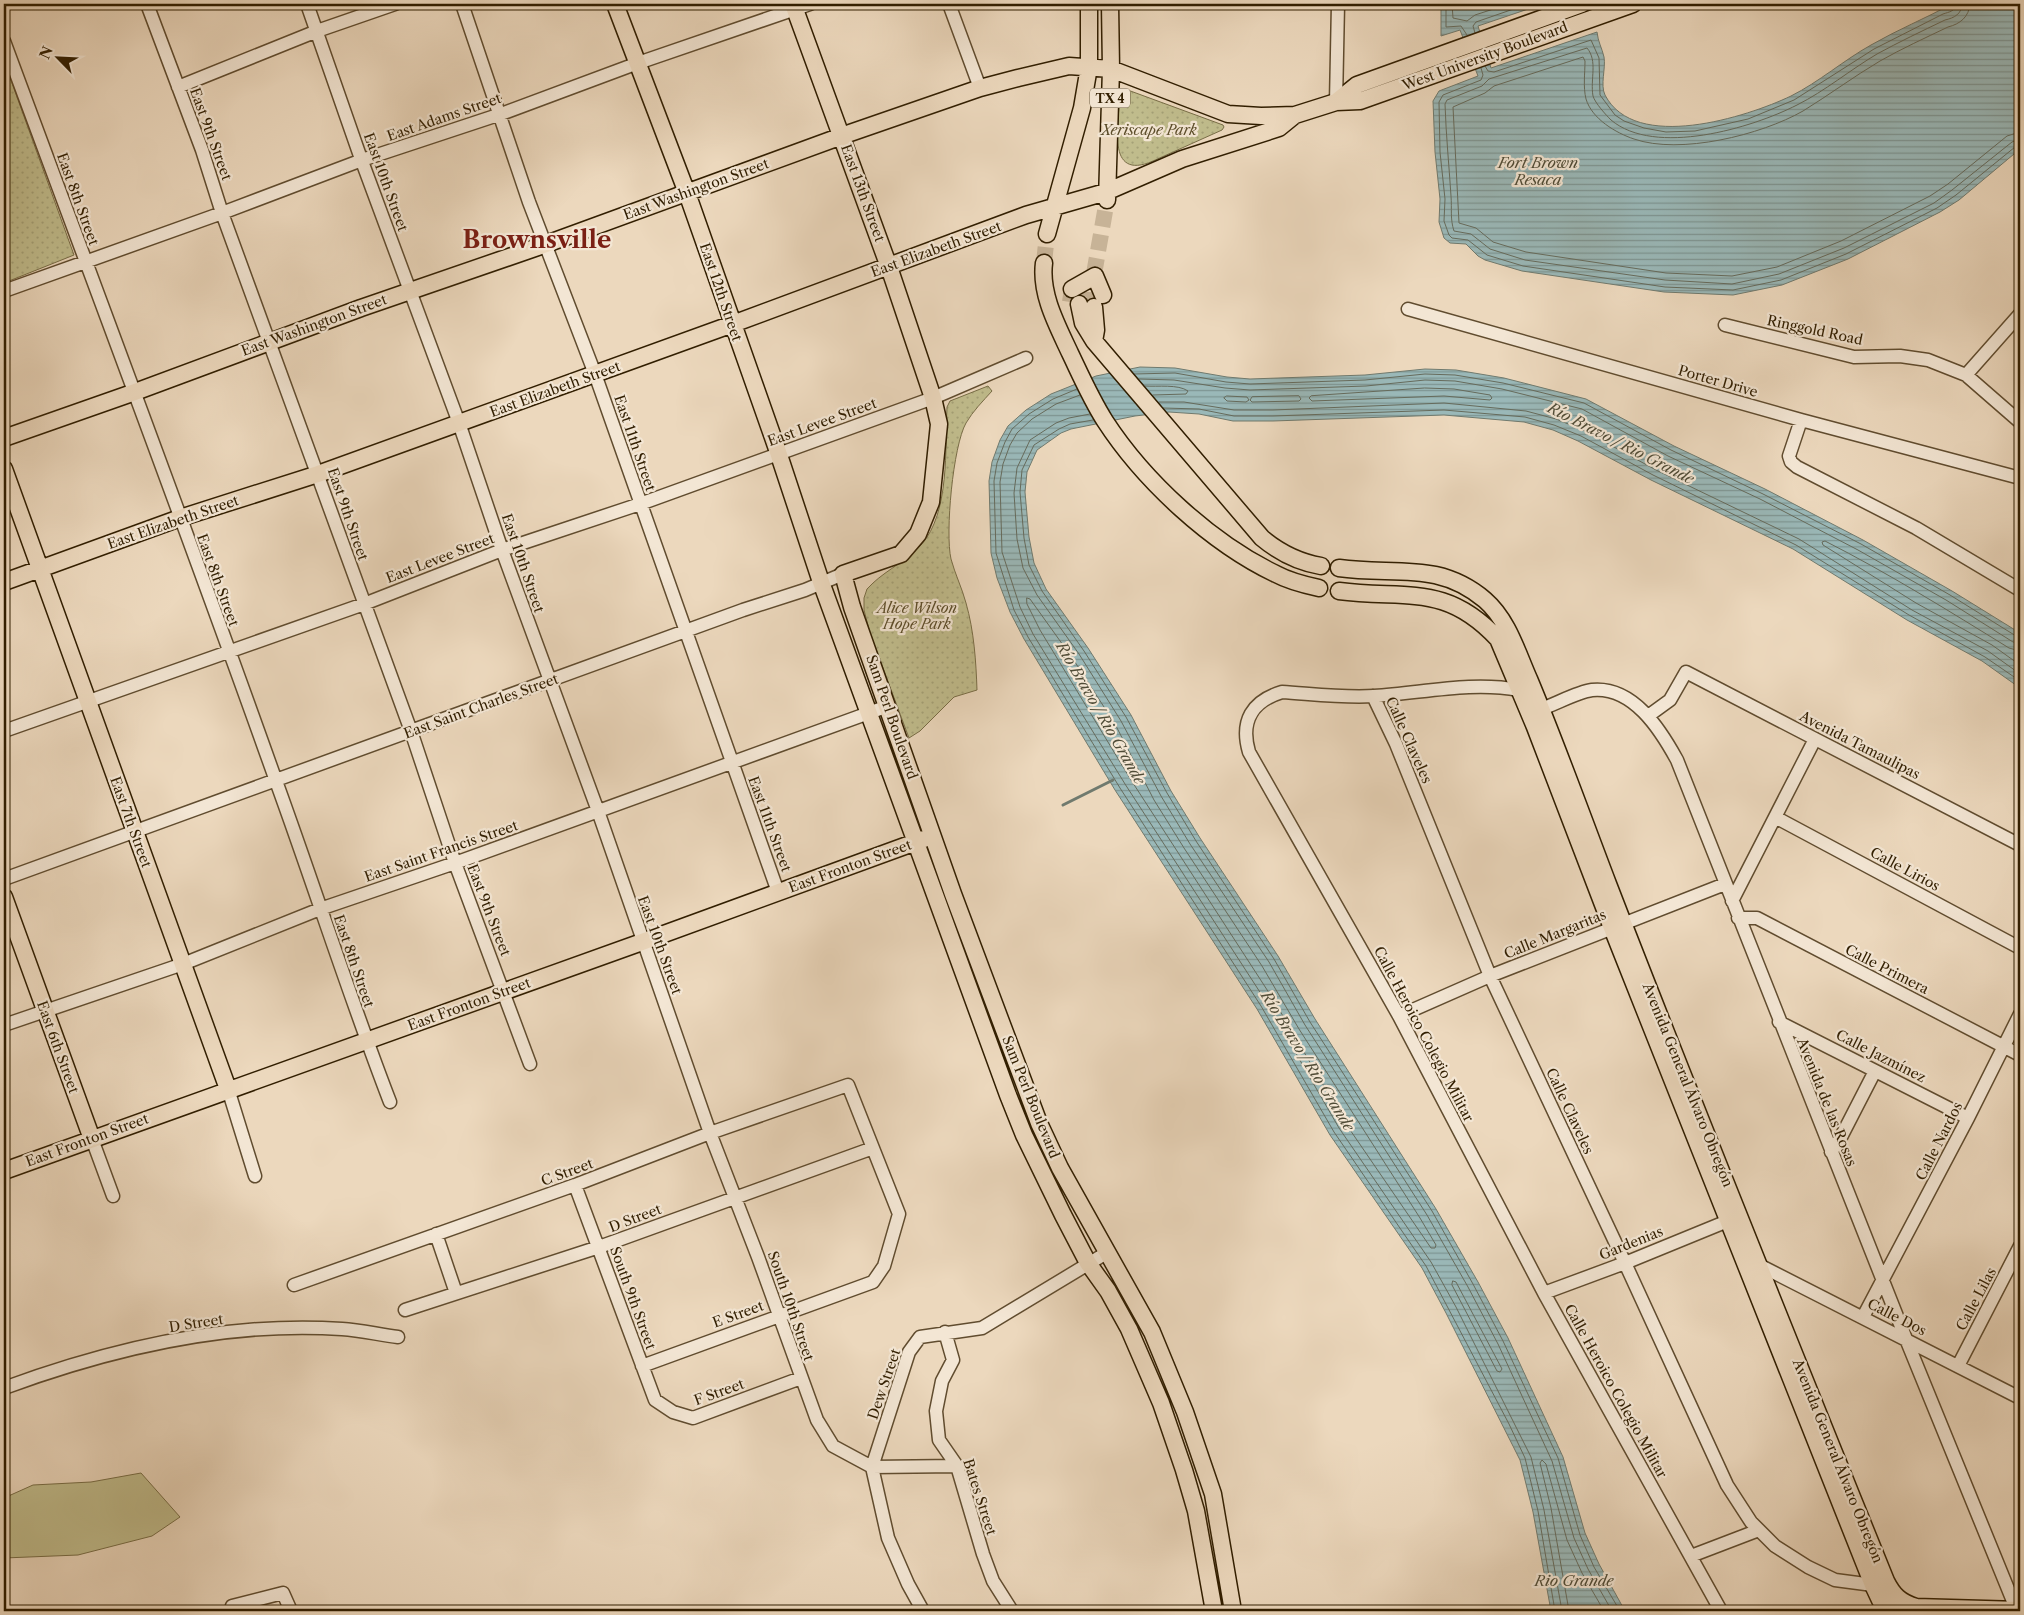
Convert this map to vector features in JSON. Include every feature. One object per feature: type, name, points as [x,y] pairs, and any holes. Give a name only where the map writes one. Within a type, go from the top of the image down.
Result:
[{"type":"main road","name":"East 12th Street","points":[[615,4],[687,193],[821,582]]},
{"type":"main road","name":"TX 4","points":[[1053,207],[1070,158],[1082,108],[1089,67],[1089,4]]},
{"type":"main road","name":"TX 4","points":[[1106,196],[1111,70],[1110,4]]},
{"type":"main road","name":"West University Boulevard","points":[[1111,70],[1228,114],[1261,116],[1295,115],[1336,102],[1360,100],[1462,57],[1494,36],[1582,4]]},
{"type":"main road","name":"West University Boulevard","points":[[1462,57],[1498,52],[1633,4]]},
{"type":"main road","name":"East 13th Street","points":[[799,6],[933,398],[939,424],[931,502]]},
{"type":"main road","name":"East Washington Street","points":[[4,438],[135,392],[270,341],[546,244],[842,135],[980,88],[1069,66],[1111,70]]},
{"type":"main road","points":[[1227,145],[1233,138],[1235,129],[1233,121],[1228,114]]},
{"type":"main road","name":"West University Boulevard","points":[[1106,196],[1182,159],[1279,128],[1295,115]]},
{"type":"main road","name":"East Elizabeth Street","points":[[4,582],[180,518],[318,474],[889,267],[1026,215],[1053,207],[1106,196]]},
{"type":"main road","points":[[1047,234],[1053,207]]},
{"type":"main road","points":[[1044,263],[1045,290],[1066,342],[1104,419],[1126,450],[1152,481],[1216,536],[1254,562],[1277,575],[1319,588]]},
{"type":"main road","points":[[1087,299],[1095,275],[1087,299],[1094,342],[1262,538],[1278,552],[1294,559],[1321,566]]},
{"type":"main road","name":"East 7th Street","points":[[4,468],[228,1089]]},
{"type":"main road","name":"East Saint Charles Street","points":[[843,574],[901,554],[918,534],[931,502]]},
{"type":"main road","name":"Avenida General Álvaro Obregón","points":[[1339,568],[1429,572],[1447,578],[1479,596],[1495,611],[1506,628],[1542,709],[1565,788]]},
{"type":"main road","name":"Sam Perl Boulevard","points":[[843,574],[852,606],[933,836],[1006,1038],[1039,1123],[1060,1168],[1152,1332],[1189,1425],[1213,1494],[1233,1611]]},
{"type":"main road","name":"Sam Perl Boulevard","points":[[821,582],[1008,1096],[1024,1135],[1088,1263],[1108,1291],[1129,1329],[1171,1429],[1196,1511],[1214,1611]]},
{"type":"main road","name":"Avenida General Álvaro Obregón","points":[[1338,591],[1413,594],[1437,599],[1454,605],[1488,629],[1498,639],[1565,788],[1677,1076],[1813,1416],[1886,1581],[1888,1605]]},
{"type":"main road","name":"East Fronton Street","points":[[4,1171],[933,836]]},
{"type":"main road","name":"East 6th Street","points":[[4,897],[92,1139]]},
{"type":"main road","name":"Avenida General Álvaro Obregón","points":[[1734,1218],[1759,1265],[1873,1585],[1888,1605]]},
{"type":"main road","points":[[1171,1429],[1189,1425]]},
{"type":"main road","points":[[1888,1605],[1901,1601],[1924,1608],[2018,1610]]},
{"type":"street","name":"East 9th Street","points":[[147,4],[202,150],[222,213],[412,731],[455,863],[530,1064]]},
{"type":"street","name":"East 10th Street","points":[[307,4],[362,160],[460,423],[502,550],[598,811],[710,1134]]},
{"type":"street","points":[[178,87],[317,31],[395,4]]},
{"type":"street","name":"East 11th Street","points":[[462,4],[501,114],[529,202],[595,374],[778,892]]},
{"type":"street","points":[[949,4],[980,88]]},
{"type":"street","points":[[1336,102],[1338,4]]},
{"type":"street","name":"East Adams Street","points":[[4,291],[222,213],[362,160],[501,114],[799,6]]},
{"type":"street","name":"East 8th Street","points":[[4,41],[135,392],[276,780],[366,1041],[390,1102]]},
{"type":"street","name":"Porter Drive","points":[[1408,309],[1801,420],[2020,478]]},
{"type":"street","points":[[1966,375],[2020,314]]},
{"type":"street","name":"Ringgold Road","points":[[1725,325],[1854,357],[1900,356],[1928,360],[1966,375],[2020,422]]},
{"type":"street","name":"East Levee Street","points":[[4,731],[364,604],[502,550],[640,504],[933,398],[1026,358]]},
{"type":"street","points":[[1801,420],[1789,456],[1791,462],[1796,467],[1916,528],[2020,590]]},
{"type":"street","name":"East Saint Charles Street","points":[[4,879],[843,574]]},
{"type":"street","name":"Avenida Tamaulipas","points":[[1648,716],[1670,700],[1686,672],[2020,845]]},
{"type":"street","name":"Calle Heroico Colegio Militar","points":[[1520,690],[1486,686],[1373,696],[1282,692],[1268,696],[1256,706],[1246,722],[1245,738],[1254,760],[1399,1016],[1544,1293],[1721,1611]]},
{"type":"street","name":"Avenida de las Rosas","points":[[1542,709],[1590,690],[1599,690],[1622,697],[1648,716],[1662,733],[1676,760],[1883,1282],[2018,1610]]},
{"type":"street","name":"Calle Claveles","points":[[1373,696],[1396,744],[1490,976],[1727,1485],[1751,1522],[1775,1546],[1808,1567],[1835,1580],[1873,1585]]},
{"type":"street","name":"East Saint Francis Street","points":[[4,1025],[183,964],[320,908],[455,863],[888,706]]},
{"type":"street","points":[[1732,901],[1815,739]]},
{"type":"street","name":"Calle Lirios","points":[[1775,817],[2020,948]]},
{"type":"street","name":"Calle Margaritas","points":[[1399,1016],[1490,976],[1725,884]]},
{"type":"street","name":"Calle Primera","points":[[1738,918],[1756,918],[2020,1055]]},
{"type":"street","name":"Calle Nardos","points":[[1862,1317],[1883,1282],[2020,1014]]},
{"type":"street","name":"Calle Jazmínez","points":[[1779,1022],[1968,1118]]},
{"type":"street","points":[[1831,1152],[1840,1139],[1875,1071]]},
{"type":"street","name":"C Street","points":[[294,1285],[848,1085],[873,1148]]},
{"type":"street","name":"East 7th Street","points":[[228,1089],[255,1176]]},
{"type":"street","name":"South 10th Street","points":[[710,1134],[735,1196],[817,1420],[833,1446],[872,1467]]},
{"type":"street","name":"East 6th Street","points":[[92,1139],[113,1196]]},
{"type":"street","name":"D Street","points":[[405,1310],[599,1247],[735,1196],[873,1148]]},
{"type":"street","name":"E Street","points":[[642,1366],[873,1282],[884,1266],[899,1214],[873,1148]]},
{"type":"street","name":"South 9th Street","points":[[575,1185],[642,1366]]},
{"type":"street","name":"Gardenias","points":[[1544,1293],[1625,1263],[1734,1218]]},
{"type":"street","points":[[436,1234],[456,1293]]},
{"type":"street","name":"Calle Lilas","points":[[1958,1366],[2020,1246]]},
{"type":"street","name":"Dew Street","points":[[872,1467],[909,1352],[920,1337],[982,1328],[1108,1252]]},
{"type":"street","name":"Calle Dos","points":[[1759,1265],[2020,1398]]},
{"type":"street","name":"D Street","points":[[4,1388],[47,1372],[124,1352],[219,1333],[270,1328],[343,1329],[398,1338]]},
{"type":"street","name":"Bates Street","points":[[945,1332],[952,1360],[942,1381],[936,1411],[939,1440],[956,1466],[983,1554],[994,1581],[1012,1611]]},
{"type":"street","name":"F Street","points":[[642,1366],[655,1400],[673,1412],[693,1418],[801,1378]]},
{"type":"street","points":[[923,1611],[908,1584],[888,1538],[872,1467],[956,1466]]},
{"type":"street","points":[[1691,1556],[1758,1530]]},
{"type":"street","points":[[233,1609],[283,1593],[290,1611]]},
{"type":"green space","points":[[4,61],[74,255],[4,283]]},
{"type":"green space","name":"Xeriscape Park","points":[[1125,89],[1223,125],[1224,127],[1222,130],[1153,161],[1138,165],[1127,163],[1121,156],[1117,133],[1120,94]]},
{"type":"green space","name":"Alice Wilson Hope Park","points":[[988,386],[992,391],[972,414],[961,434],[951,490],[949,530],[951,559],[971,624],[977,690],[954,697],[920,731],[909,738],[870,633],[864,610],[864,598],[867,589],[921,545],[930,532],[937,516],[944,479],[947,407],[950,401]]},
{"type":"green space","points":[[141,1473],[180,1517],[152,1536],[78,1555],[4,1558],[4,1498],[33,1485],[91,1482]]},
{"type":"water","name":"Fort Brown Resaca","points":[[1441,4],[1543,4],[1478,26],[1491,68],[1597,32],[1604,57],[1603,86],[1605,95],[1620,113],[1641,123],[1665,126],[1693,125],[1721,120],[1748,113],[1791,96],[1871,45],[1952,4],[2020,4],[2020,149],[1959,200],[1940,212],[1848,259],[1782,285],[1733,295],[1664,292],[1522,271],[1485,260],[1466,244],[1450,243],[1444,238],[1439,222],[1440,199],[1435,152],[1433,101],[1439,91],[1478,76],[1460,30],[1441,36]]},
{"type":"water","name":"Rio Grande","points":[[1140,367],[1175,368],[1250,379],[1365,375],[1425,369],[1456,370],[1504,378],[1586,399],[1674,446],[1765,489],[1863,540],[2020,633],[2020,688],[1982,661],[1907,620],[1793,549],[1651,480],[1578,441],[1553,430],[1524,422],[1444,415],[1233,421],[1199,414],[1169,412],[1135,416],[1071,429],[1061,433],[1037,450],[1027,472],[1025,492],[1029,537],[1034,563],[1046,589],[1088,648],[1131,715],[1171,791],[1278,956],[1315,1019],[1436,1209],[1478,1282],[1508,1338],[1563,1457],[1585,1533],[1599,1564],[1625,1611],[1551,1611],[1533,1512],[1520,1460],[1422,1268],[1330,1135],[1257,1009],[1115,790],[1024,639],[1010,612],[997,578],[991,553],[989,481],[992,462],[1000,440],[1008,426],[1026,410],[1051,394],[1096,376]]},
{"type":"waterway","points":[[1063,805],[1113,780]]},
{"type":"tunnel","points":[[1094,274],[1107,200]]},
{"type":"tunnel","points":[[1044,263],[1047,234]]},
{"type":"tunnel","points":[[1070,302],[1072,289]]},
{"type":"tunnel","points":[[1087,305],[1088,292]]},
{"type":"district","name":"Brownsville","points":[[537,239]]},
{"type":"water label","name":"Río Bravo / Rio Grande","points":[[1621,443]]},
{"type":"water label","name":"Río Bravo / Rio Grande","points":[[1101,713]]},
{"type":"water label","name":"Río Bravo / Rio Grande","points":[[1308,1061]]}]
